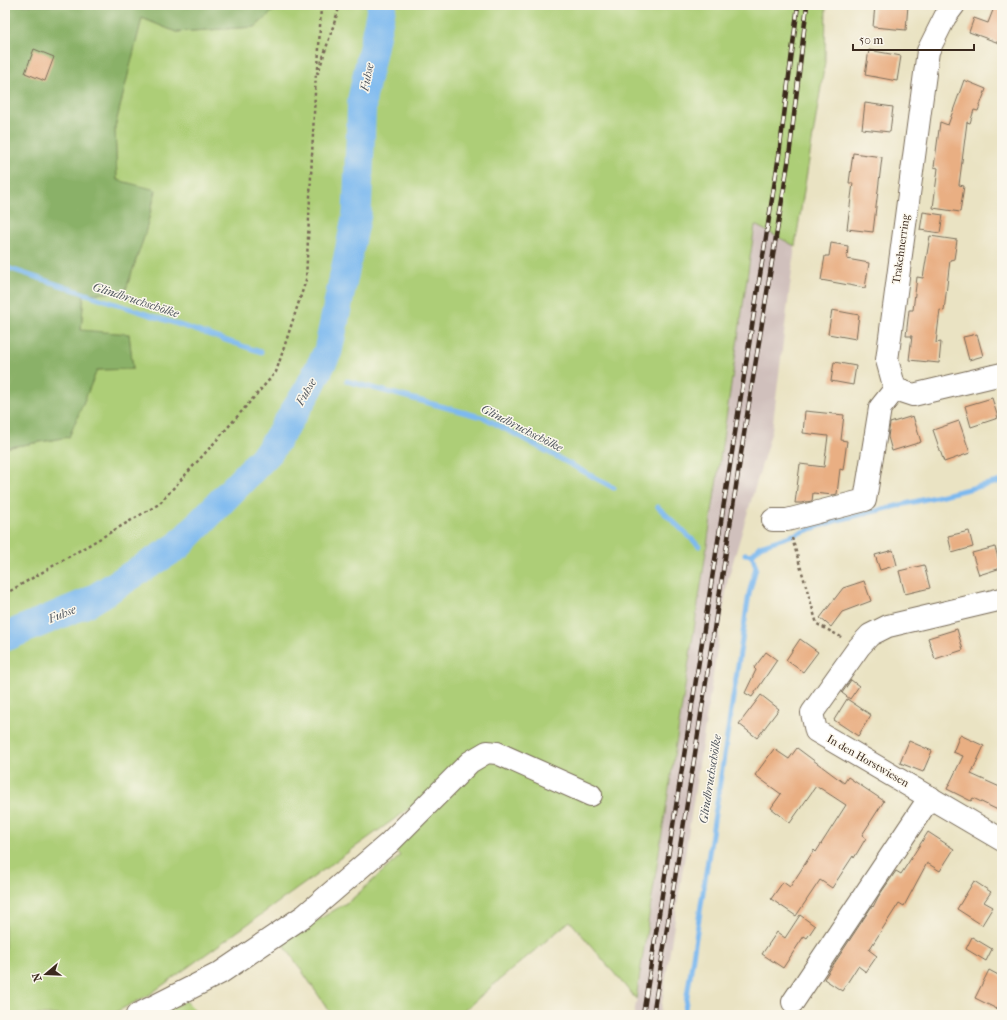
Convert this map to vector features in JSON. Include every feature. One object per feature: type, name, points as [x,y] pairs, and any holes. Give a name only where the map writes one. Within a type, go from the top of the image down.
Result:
[{"type":"street","name":"Trakehnerring","points":[[895,389],[887,360],[928,51],[945,17],[954,5]]},
{"type":"street","points":[[772,520],[787,520],[865,500],[880,408],[895,389],[913,395],[1002,374]]},
{"type":"street","name":"In den Horstwiesen","points":[[1002,599],[888,626],[870,635],[858,647],[812,713],[816,731],[1002,840]]},
{"type":"street","points":[[137,1015],[220,973],[304,916],[389,842],[470,762],[487,752],[497,753],[591,796]]},
{"type":"street","points":[[793,1002],[930,797]]},
{"type":"path","points":[[318,73],[320,5]]},
{"type":"path","points":[[5,594],[159,504],[276,372],[306,280],[316,72],[318,73],[340,5]]},
{"type":"path","points":[[793,545],[816,624],[858,647]]},
{"type":"shaded area","points":[[826,5],[825,62],[795,246],[772,430],[728,579],[660,1015],[634,1015],[703,572],[767,78]]},
{"type":"green space","points":[[5,5],[280,5],[255,27],[176,32],[142,18],[115,127],[117,180],[156,190],[144,237],[125,292],[84,294],[81,330],[129,334],[133,369],[97,370],[69,437],[5,448]]},
{"type":"green space","points":[[280,5],[826,5],[825,62],[795,246],[755,225],[703,572],[636,999],[570,921],[459,1015],[332,1015],[282,942],[351,900],[400,856],[392,846],[474,762],[149,995],[110,1015],[5,1015],[5,448],[69,437],[97,370],[133,369],[129,334],[81,331],[84,294],[125,292],[144,237],[156,191],[117,180],[115,127],[142,18],[176,32],[255,27]]},
{"type":"green space","points":[[186,1001],[200,1015],[153,1015]]},
{"type":"building","points":[[875,5],[908,5],[906,30],[873,27]]},
{"type":"building","points":[[995,5],[1002,5],[1002,34],[999,43],[969,32],[974,18],[988,23]]},
{"type":"building","points":[[34,49],[54,57],[45,81],[25,73]]},
{"type":"building","points":[[869,50],[901,56],[897,81],[865,75]]},
{"type":"building","points":[[964,80],[986,89],[978,111],[974,110],[970,123],[967,122],[959,185],[964,186],[960,212],[933,208],[938,168],[934,167],[940,122],[948,125]]},
{"type":"building","points":[[865,103],[893,107],[890,132],[862,129]]},
{"type":"building","points":[[853,153],[882,157],[873,232],[847,229],[853,183],[849,183]]},
{"type":"building","points":[[923,212],[943,215],[940,233],[920,230]]},
{"type":"building","points":[[930,236],[957,240],[954,259],[950,260],[944,311],[940,310],[936,343],[941,342],[939,363],[909,360],[912,336],[906,336],[909,310],[913,310],[917,277],[923,278]]},
{"type":"building","points":[[831,243],[848,246],[847,259],[869,263],[865,288],[821,280],[825,256],[829,256]]},
{"type":"building","points":[[832,310],[859,315],[856,339],[828,334]]},
{"type":"building","points":[[977,334],[983,356],[969,360],[963,337]]},
{"type":"building","points":[[834,362],[856,366],[853,385],[831,381]]},
{"type":"building","points":[[992,398],[998,418],[971,427],[965,406]]},
{"type":"building","points":[[805,411],[844,415],[841,440],[847,441],[843,470],[840,469],[837,494],[813,493],[812,501],[795,503],[800,464],[824,467],[828,436],[803,433]]},
{"type":"building","points":[[913,416],[921,442],[892,451],[888,437],[890,423]]},
{"type":"building","points":[[959,421],[970,453],[944,462],[933,430]]},
{"type":"building","points":[[969,531],[973,547],[952,553],[948,536]]},
{"type":"building","points":[[995,547],[1001,568],[979,575],[972,553]]},
{"type":"building","points":[[893,550],[897,565],[880,570],[875,555]]},
{"type":"building","points":[[924,565],[930,588],[905,594],[899,571]]},
{"type":"building","points":[[864,581],[871,601],[842,612],[831,627],[820,618],[843,588]]},
{"type":"building","points":[[957,629],[963,650],[935,659],[928,638]]},
{"type":"building","points":[[800,639],[818,652],[803,672],[786,660]]},
{"type":"building","points":[[766,652],[777,660],[752,697],[745,693],[756,670],[754,668]]},
{"type":"building","points":[[851,680],[859,686],[850,699],[842,693]]},
{"type":"building","points":[[761,695],[779,709],[757,738],[739,724]]},
{"type":"building","points":[[847,699],[871,715],[858,736],[834,720]]},
{"type":"building","points":[[960,735],[984,746],[971,774],[1002,788],[1002,812],[973,798],[971,801],[947,789],[963,756],[953,752]]},
{"type":"building","points":[[909,741],[932,751],[923,772],[900,763]]},
{"type":"building","points":[[797,748],[844,783],[848,777],[884,801],[862,835],[866,838],[854,858],[853,856],[832,888],[820,880],[796,916],[771,899],[783,882],[790,887],[814,850],[816,852],[846,805],[816,786],[790,823],[771,808],[781,794],[755,775],[774,749],[789,759]]},
{"type":"building","points":[[928,832],[954,849],[940,871],[927,863],[904,906],[899,903],[869,950],[877,956],[866,972],[858,966],[842,991],[824,979],[896,871],[901,874]]},
{"type":"building","points":[[974,881],[991,892],[984,902],[993,907],[982,925],[957,909]]},
{"type":"building","points":[[800,915],[815,926],[807,938],[804,936],[783,968],[762,954],[777,932],[785,938]]},
{"type":"building","points":[[972,937],[992,949],[986,961],[966,949]]},
{"type":"building","points":[[989,970],[1002,977],[1002,999],[997,1009],[975,998]]},
{"type":"waterway","name":"Fuhse","points":[[5,637],[89,602],[178,546],[269,452],[308,390],[328,351],[357,214],[362,99],[382,5]]},
{"type":"waterway","name":"Glindbruchschölke","points":[[5,267],[261,352]]},
{"type":"waterway","name":"Glindbruchschölke","points":[[347,381],[485,418],[614,488]]},
{"type":"waterway","points":[[752,555],[760,546],[838,520],[1002,481]]},
{"type":"waterway","name":"Glindbruchschölke","points":[[658,507],[699,546]]},
{"type":"waterway","name":"Glindbruchschölke","points":[[745,554],[752,555]]},
{"type":"waterway","name":"Glindbruchschölke","points":[[684,1015],[749,594],[756,567],[752,555]]},
{"type":"railway","points":[[643,1015],[779,155],[798,5]]},
{"type":"railway","points":[[653,1015],[789,157],[807,5]]}]
